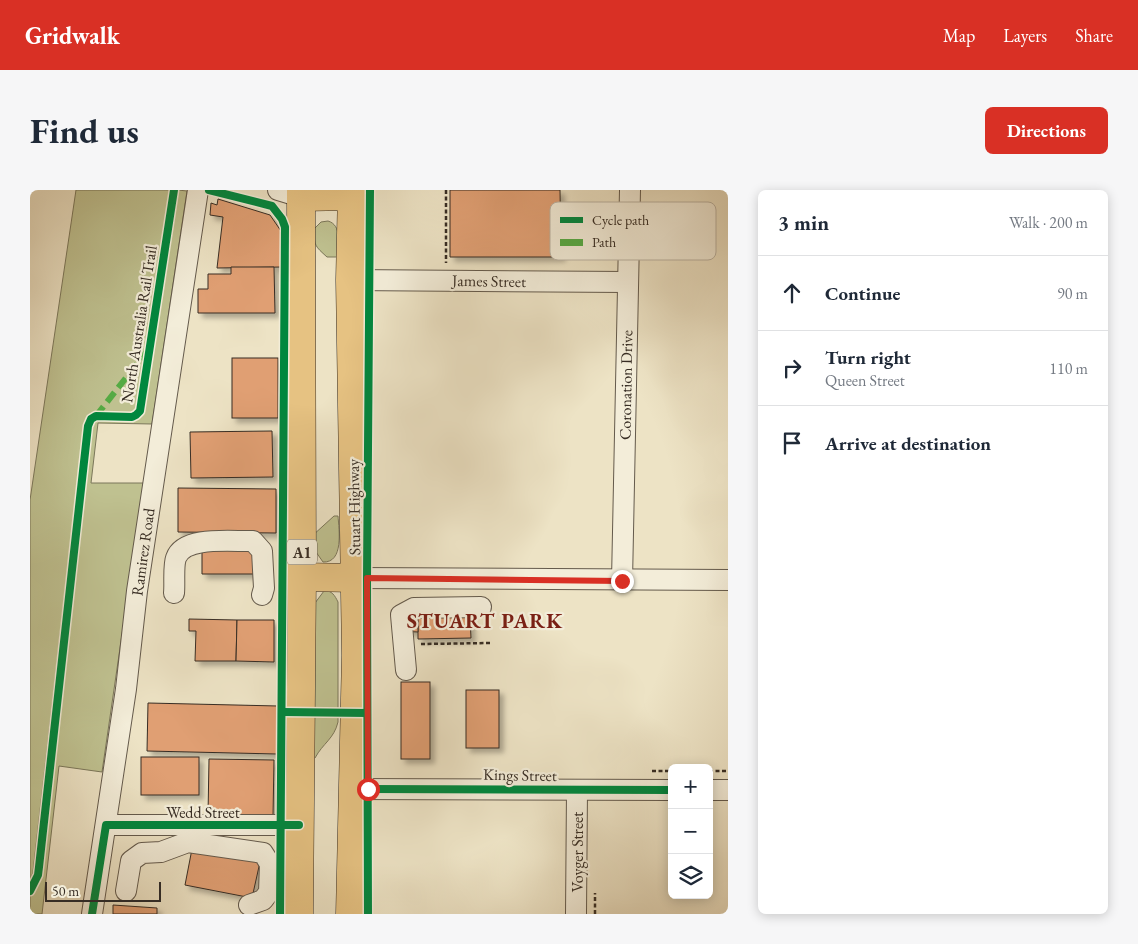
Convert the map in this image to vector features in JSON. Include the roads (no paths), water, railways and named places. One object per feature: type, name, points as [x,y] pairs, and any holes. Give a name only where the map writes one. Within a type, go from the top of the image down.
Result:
[{"type":"highway","points":[[294,192],[352,193]]},
{"type":"highway","name":"A1","points":[[294,192],[302,578],[299,914]]},
{"type":"highway","name":"Stuart Highway","points":[[350,914],[356,578],[350,280],[352,193]]},
{"type":"highway","points":[[302,578],[356,578]]},
{"type":"street","name":"Ramirez Road","points":[[92,914],[126,689],[137,591],[198,190]]},
{"type":"street","name":"Coronation Drive","points":[[622,581],[628,260]]},
{"type":"street","name":"James Street","points":[[350,280],[628,282]]},
{"type":"street","points":[[178,594],[176,558],[181,551],[197,542],[253,542],[262,551],[264,588],[262,595]]},
{"type":"street","points":[[356,578],[622,581],[728,580]]},
{"type":"street","points":[[409,611],[409,644],[406,670],[401,615],[414,608],[481,607]]},
{"type":"street","name":"Kings Street","points":[[353,789],[668,790]]},
{"type":"street","name":"Voyger Street","points":[[576,914],[577,790]]},
{"type":"street","points":[[713,790],[728,790]]},
{"type":"street","name":"Wedd Street","points":[[106,825],[300,826]]},
{"type":"street","points":[[126,891],[131,860],[142,853],[161,852],[188,842],[263,852],[270,864],[269,892],[263,900],[249,905]]},
{"type":"district","name":"STUART PARK","points":[[485,620]]}]
